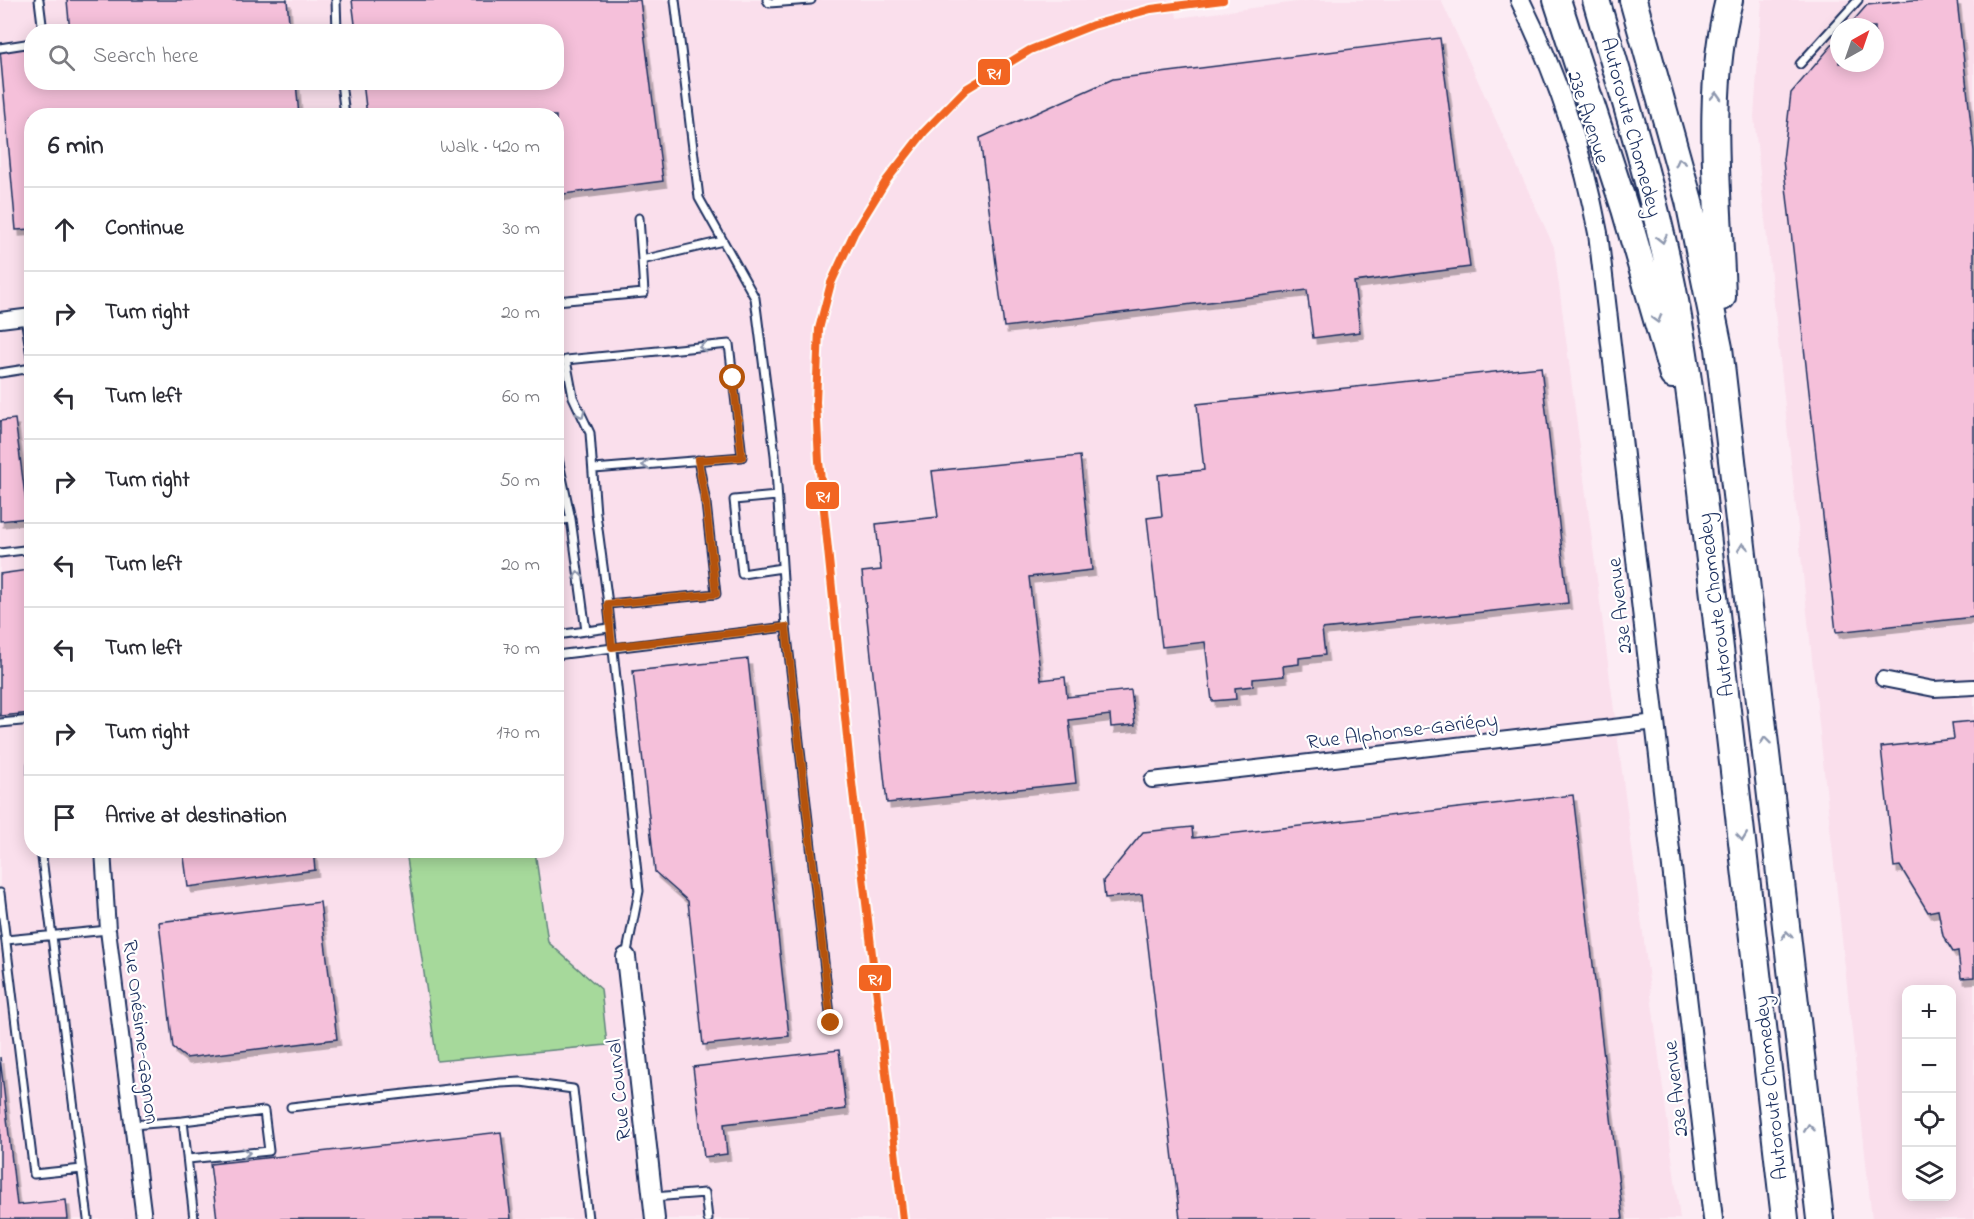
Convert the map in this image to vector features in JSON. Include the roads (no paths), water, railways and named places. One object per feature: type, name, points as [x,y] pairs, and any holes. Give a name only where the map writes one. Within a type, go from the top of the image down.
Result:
[{"type":"highway","points":[[1557,0],[1628,220],[1701,483]]},
{"type":"highway","name":"Autoroute Chomedey","points":[[1596,0],[1637,137],[1667,262],[1684,354],[1701,483],[1785,1219]]},
{"type":"highway","name":"Autoroute Chomedey","points":[[1633,0],[1672,133],[1698,236],[1714,319],[1821,1219]]},
{"type":"highway","points":[[1726,405],[1716,111],[1718,67],[1729,0]]},
{"type":"street","name":"23e Avenue","points":[[1520,0],[1541,46],[1563,106],[1593,208],[1603,266],[1713,1219]]},
{"type":"street","points":[[0,320],[24,317]]},
{"type":"street","points":[[1883,680],[1925,688],[1974,687]]},
{"type":"street","name":"Rue Alphonse-Gariépy","points":[[1152,780],[1656,722]]},
{"type":"street","name":"Rue Onésime-Gagnon","points":[[104,858],[108,930],[144,1219]]},
{"type":"street","name":"Rue Courval","points":[[626,957],[655,1219]]},
{"type":"lane","points":[[39,0],[42,24]]},
{"type":"lane","points":[[336,0],[337,24]]},
{"type":"lane","points":[[675,0],[699,198],[755,298],[777,496],[786,627],[831,1023]]},
{"type":"lane","points":[[767,0],[769,3],[776,4],[811,0]]},
{"type":"lane","points":[[1800,64],[1858,0]]},
{"type":"lane","points":[[0,48],[24,44]]},
{"type":"lane","points":[[342,90],[344,108]]},
{"type":"lane","points":[[564,300],[644,293],[639,218]]},
{"type":"lane","points":[[642,260],[723,241]]},
{"type":"lane","points":[[594,469],[742,457],[729,344],[566,360],[573,397],[590,433],[596,514],[639,891],[626,957]]},
{"type":"lane","points":[[0,373],[24,369]]},
{"type":"lane","points":[[608,604],[716,594],[706,504],[698,460]]},
{"type":"lane","points":[[564,493],[571,519],[586,631]]},
{"type":"lane","points":[[777,496],[734,500],[742,574],[782,568]]},
{"type":"lane","points":[[564,520],[571,519]]},
{"type":"lane","points":[[0,553],[24,550]]},
{"type":"lane","points":[[564,654],[786,627]]},
{"type":"lane","points":[[564,634],[609,628]]},
{"type":"lane","points":[[0,723],[24,721]]},
{"type":"lane","points":[[42,858],[88,1219]]},
{"type":"lane","points":[[0,893],[34,1174],[82,1169]]},
{"type":"lane","points":[[6,940],[108,930]]},
{"type":"lane","points":[[291,1107],[501,1083],[520,1082],[573,1089],[588,1219]]},
{"type":"lane","points":[[132,1125],[264,1111],[269,1151],[188,1159]]},
{"type":"lane","points":[[183,1121],[195,1219]]},
{"type":"lane","points":[[653,1197],[705,1193],[708,1219]]}]
